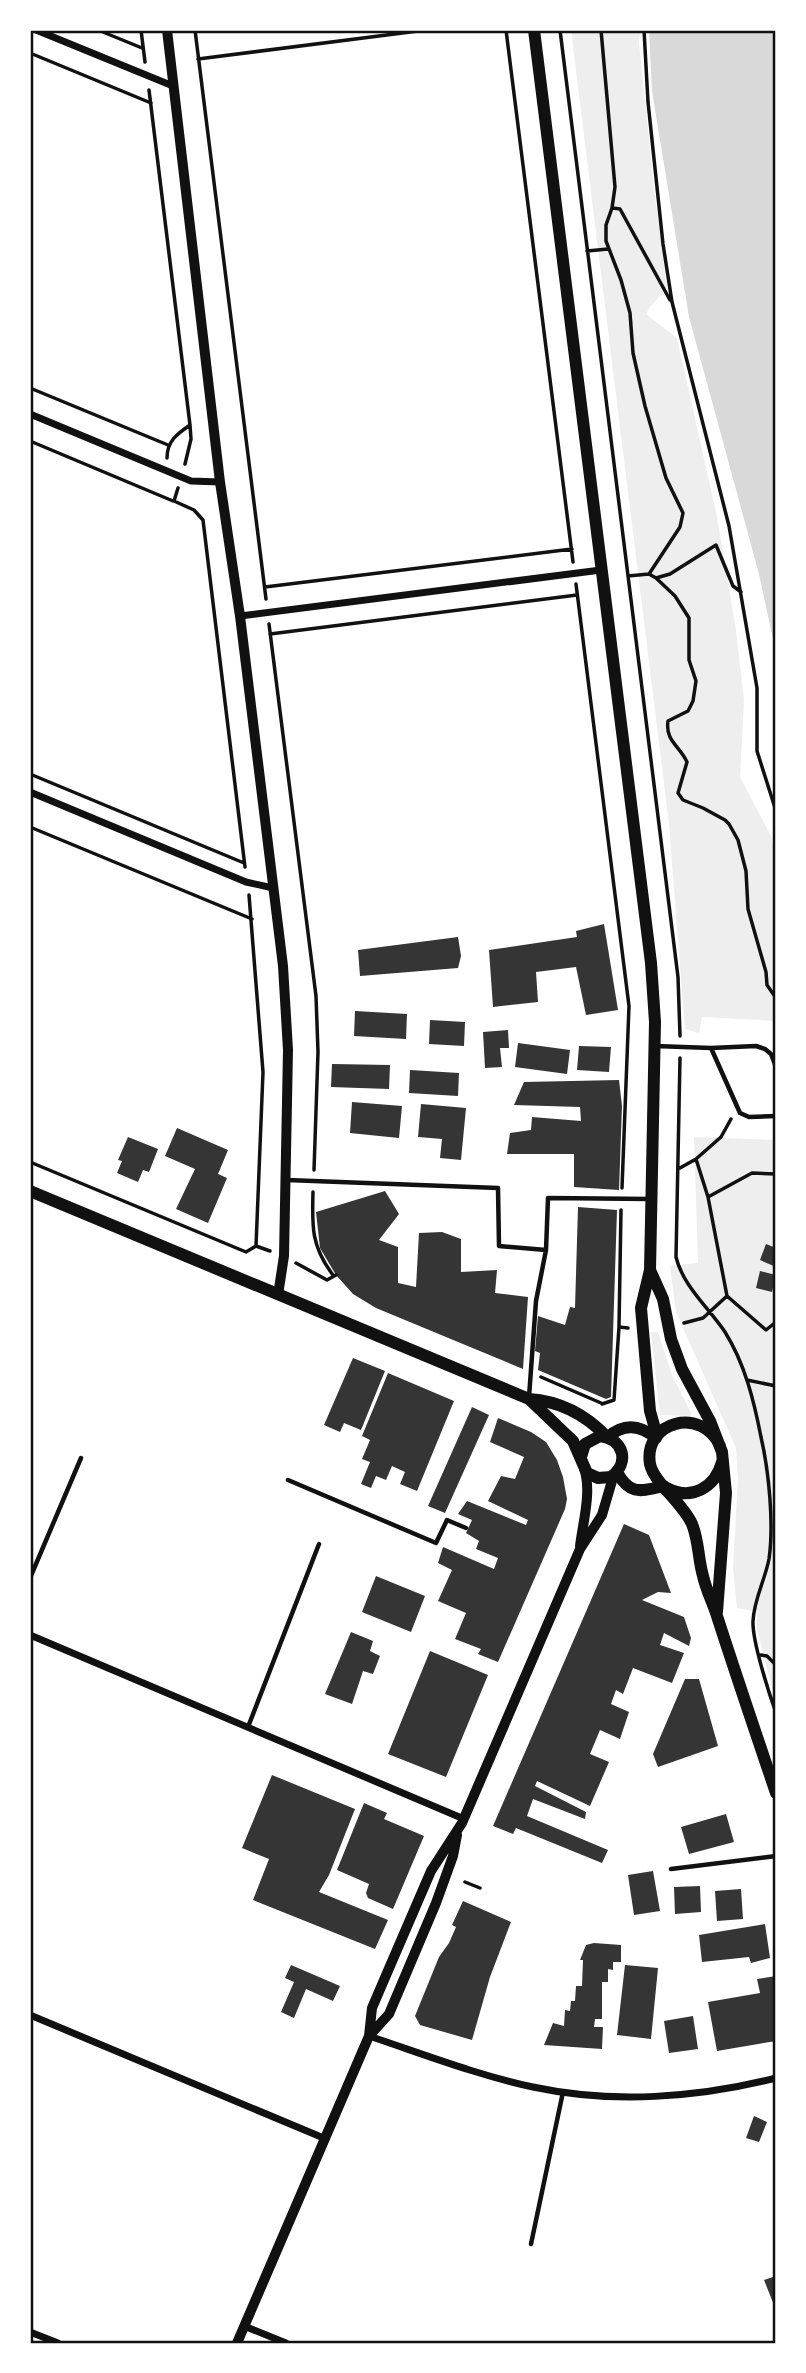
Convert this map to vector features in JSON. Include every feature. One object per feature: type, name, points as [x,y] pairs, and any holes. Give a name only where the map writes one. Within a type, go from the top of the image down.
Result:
[{"type":"main road","points":[[534,30],[651,963],[655,1046],[650,1270],[641,1308],[650,1411],[657,1437]]},
{"type":"main road","points":[[30,1191],[529,1399],[545,1400],[566,1408],[599,1429],[621,1449],[623,1459],[602,1514],[580,1549],[464,1819],[431,1871],[373,2008],[369,2036],[237,2343]]},
{"type":"main road","points":[[650,1270],[663,1299],[671,1339],[682,1369],[710,1421],[721,1450],[726,1493],[717,1615]]},
{"type":"main road","points":[[529,1399],[569,1436],[587,1473],[598,1478],[607,1478],[616,1473]]},
{"type":"main road","points":[[616,1473],[624,1484],[637,1491],[665,1487],[684,1494],[702,1490],[716,1478],[722,1465],[721,1450],[711,1432],[693,1423],[672,1425],[657,1437],[652,1446],[650,1461],[656,1478],[665,1487],[682,1507],[692,1524],[703,1577],[776,1793]]},
{"type":"main road","points":[[580,1549],[586,1502],[586,1477],[582,1462],[587,1442],[607,1437],[620,1429],[634,1427],[657,1437]]},
{"type":"main road","points":[[369,2036],[389,2014],[436,1903],[453,1856],[457,1833]]},
{"type":"street","points":[[36,30],[173,86]]},
{"type":"street","points":[[167,30],[287,1015],[287,1180],[284,1256],[278,1295]]},
{"type":"street","points":[[30,414],[167,472],[201,482],[220,482]]},
{"type":"street","points":[[240,616],[601,570]]},
{"type":"street","points":[[30,792],[246,881],[273,888]]},
{"type":"street","points":[[30,1635],[464,1819]]},
{"type":"street","points":[[30,2015],[326,2138]]},
{"type":"street","points":[[369,2036],[505,2080],[604,2096],[717,2091],[776,2078]]},
{"type":"street","points":[[244,2326],[286,2343]]},
{"type":"street","points":[[30,2332],[58,2343]]},
{"type":"lane","points":[[655,1046],[756,1046],[771,1054],[776,1067]]},
{"type":"lane","points":[[711,1048],[740,1113],[749,1117],[776,1116]]},
{"type":"lane","points":[[287,1180],[498,1188],[499,1246],[546,1250]]},
{"type":"lane","points":[[529,1399],[536,1301],[546,1250],[548,1198],[651,1199]]},
{"type":"lane","points":[[30,1578],[81,1458]]},
{"type":"lane","points":[[288,1480],[436,1543],[447,1520],[466,1528]]},
{"type":"lane","points":[[248,1727],[319,1544]]},
{"type":"lane","points":[[671,1869],[776,1856]]},
{"type":"lane","points":[[531,2244],[563,2091]]},
{"type":"path","points":[[98,30],[142,48]]},
{"type":"path","points":[[141,30],[191,439],[174,501]]},
{"type":"path","points":[[195,30],[316,996],[318,1052],[313,1182],[314,1241],[323,1261],[335,1275],[327,1280],[284,1256],[256,1246]]},
{"type":"path","points":[[198,59],[426,30]]},
{"type":"path","points":[[506,30],[629,1006],[622,1200],[621,1327],[614,1400],[602,1404]]},
{"type":"path","points":[[560,30],[678,977],[681,1047],[676,1257],[687,1282],[739,1358],[762,1439],[774,1531],[768,1562],[754,1605],[752,1624],[776,1713]]},
{"type":"path","points":[[601,30],[615,187],[606,225],[608,249],[621,280],[630,313],[633,353],[645,406],[666,478],[683,513],[680,527],[649,574]]},
{"type":"path","points":[[643,30],[661,231],[672,302],[729,526],[757,688],[757,751],[776,811]]},
{"type":"path","points":[[30,53],[151,103]]},
{"type":"path","points":[[612,208],[620,209],[672,302]]},
{"type":"path","points":[[587,251],[608,249]]},
{"type":"path","points":[[30,388],[168,445]]},
{"type":"path","points":[[167,472],[168,445],[179,432],[190,425]]},
{"type":"path","points":[[30,441],[194,510],[203,520],[246,881],[253,919],[263,1072],[256,1246]]},
{"type":"path","points":[[656,578],[670,574],[716,545],[733,586],[741,592]]},
{"type":"path","points":[[264,587],[572,549]]},
{"type":"path","points":[[628,576],[649,574],[656,578],[687,611],[691,625],[689,660],[696,681],[693,701],[688,711],[668,721],[667,726],[670,740],[682,752],[687,762],[678,793],[683,800],[725,820],[738,840],[746,871],[748,909],[766,972],[767,985],[776,998]]},
{"type":"path","points":[[270,634],[577,595]]},
{"type":"path","points":[[30,774],[244,863]]},
{"type":"path","points":[[30,827],[253,919]]},
{"type":"path","points":[[678,1168],[696,1159],[721,1138],[737,1108]]},
{"type":"path","points":[[696,1159],[708,1197],[727,1296],[766,1330],[776,1322]]},
{"type":"path","points":[[30,1162],[246,1252],[256,1246]]},
{"type":"path","points":[[708,1197],[752,1173],[776,1174]]},
{"type":"path","points":[[710,1312],[727,1296]]},
{"type":"path","points":[[747,1380],[776,1386]]},
{"type":"path","points":[[760,1656],[767,1656],[776,1665]]},
{"type":"path","points":[[465,1882],[480,1888]]},
{"type":"shaded area","points":[[571,30],[640,30],[639,43],[654,188],[667,288],[646,314],[677,338],[717,517],[736,630],[744,700],[740,777],[771,836],[776,859],[776,1021],[702,1017],[699,1033],[685,1029],[669,824]]},
{"type":"shaded area","points":[[649,30],[776,30],[776,653],[759,574],[689,317],[652,91]]},
{"type":"shaded area","points":[[694,1137],[776,1140],[776,1702],[757,1630],[757,1612],[737,1608],[733,1568],[738,1479],[736,1448],[676,1312],[670,1266],[698,1263]]},
{"type":"shaded area","points":[[651,1332],[658,1332],[672,1375],[691,1413],[690,1416],[660,1415]]},
{"type":"building","points":[[604,924],[618,1010],[586,1015],[576,967],[536,972],[538,1002],[493,1007],[489,950],[577,937],[576,931]]},
{"type":"building","points":[[458,937],[461,956],[458,968],[360,976],[358,950]]},
{"type":"building","points":[[355,1011],[407,1014],[406,1039],[354,1036]]},
{"type":"building","points":[[430,1020],[465,1022],[464,1046],[429,1044]]},
{"type":"building","points":[[508,1030],[509,1048],[500,1048],[502,1067],[485,1068],[483,1032]]},
{"type":"building","points":[[518,1043],[570,1050],[567,1074],[515,1067]]},
{"type":"building","points":[[579,1046],[611,1047],[609,1072],[577,1070]]},
{"type":"building","points":[[332,1064],[390,1065],[389,1089],[331,1087]]},
{"type":"building","points":[[410,1070],[459,1073],[458,1096],[409,1093]]},
{"type":"building","points":[[619,1080],[622,1106],[619,1190],[574,1187],[574,1154],[507,1154],[510,1133],[531,1130],[532,1117],[581,1121],[580,1107],[514,1105],[524,1082]]},
{"type":"building","points":[[352,1102],[402,1106],[399,1138],[350,1133]]},
{"type":"building","points":[[421,1104],[466,1108],[461,1160],[440,1158],[442,1139],[418,1137]]},
{"type":"building","points":[[177,1128],[228,1150],[218,1174],[227,1178],[208,1223],[176,1209],[195,1169],[165,1156]]},
{"type":"building","points":[[128,1137],[158,1149],[149,1172],[143,1170],[138,1182],[117,1173],[122,1161],[118,1160]]},
{"type":"building","points":[[385,1191],[399,1214],[379,1240],[398,1247],[398,1283],[416,1287],[419,1233],[442,1232],[461,1239],[461,1272],[497,1270],[495,1293],[528,1297],[523,1369],[376,1308],[353,1294],[336,1275],[320,1248],[316,1212]]},
{"type":"building","points":[[578,1207],[617,1210],[611,1397],[606,1399],[538,1370],[540,1353],[535,1351],[538,1316],[565,1325],[570,1307],[575,1308]]},
{"type":"building","points":[[766,1244],[776,1248],[776,1267],[760,1260]]},
{"type":"building","points":[[760,1271],[776,1275],[772,1292],[756,1288]]},
{"type":"building","points":[[353,1358],[385,1371],[361,1430],[344,1423],[340,1432],[324,1425]]},
{"type":"building","points":[[388,1373],[454,1401],[417,1491],[400,1484],[405,1472],[392,1466],[386,1480],[376,1476],[371,1488],[361,1484],[370,1462],[362,1459],[370,1440],[362,1436]]},
{"type":"building","points":[[472,1407],[489,1415],[445,1513],[428,1506]]},
{"type":"building","points":[[498,1418],[531,1432],[546,1442],[557,1460],[567,1499],[498,1662],[478,1654],[481,1649],[455,1639],[466,1613],[438,1601],[452,1570],[438,1563],[443,1547],[494,1569],[498,1558],[476,1549],[479,1541],[466,1533],[472,1520],[458,1514],[467,1501],[526,1525],[528,1520],[488,1501],[501,1476],[515,1479],[524,1457],[490,1442]]},
{"type":"building","points":[[624,1524],[649,1535],[671,1593],[658,1592],[642,1600],[684,1617],[691,1638],[689,1646],[664,1633],[660,1645],[684,1653],[672,1683],[633,1668],[623,1694],[616,1690],[611,1704],[629,1712],[620,1739],[600,1730],[590,1754],[609,1762],[590,1806],[537,1781],[535,1786],[586,1812],[585,1819],[533,1799],[527,1816],[608,1850],[602,1863],[516,1828],[513,1834],[493,1826]]},
{"type":"building","points":[[376,1576],[425,1596],[411,1632],[362,1612]]},
{"type":"building","points":[[351,1632],[373,1641],[370,1651],[380,1656],[373,1674],[363,1671],[352,1704],[325,1694]]},
{"type":"building","points":[[430,1651],[488,1675],[446,1777],[388,1754]]},
{"type":"building","points":[[685,1679],[699,1679],[718,1746],[658,1767],[653,1754]]},
{"type":"building","points":[[272,1775],[355,1809],[329,1875],[319,1892],[388,1920],[375,1949],[253,1900],[269,1859],[242,1848]]},
{"type":"building","points":[[364,1803],[387,1813],[384,1819],[424,1836],[393,1909],[368,1898],[366,1893],[369,1884],[337,1870]]},
{"type":"building","points":[[726,1814],[734,1842],[689,1854],[681,1827]]},
{"type":"building","points":[[653,1871],[660,1911],[634,1915],[628,1875]]},
{"type":"building","points":[[700,1886],[701,1912],[675,1914],[674,1887]]},
{"type":"building","points":[[741,1889],[743,1919],[717,1921],[715,1891]]},
{"type":"building","points":[[463,1901],[511,1922],[490,1977],[472,2040],[420,2025],[415,2016],[439,1957],[456,1927],[452,1925]]},
{"type":"building","points":[[765,1924],[770,1958],[751,1963],[749,1957],[702,1962],[699,1935]]},
{"type":"building","points":[[586,1945],[621,1945],[621,1962],[613,1962],[613,1970],[608,1969],[608,1982],[602,1982],[602,2019],[595,2019],[594,2027],[603,2027],[602,2049],[544,2045],[553,2023],[564,2026],[565,2010],[570,2011],[571,2001],[575,2001],[576,1986],[582,1986],[583,1960],[580,1960]]},
{"type":"building","points":[[291,1965],[340,1986],[333,2001],[306,1989],[294,2018],[281,2012],[294,1982],[285,1978]]},
{"type":"building","points":[[625,1965],[658,1968],[651,2039],[617,2035]]},
{"type":"building","points":[[776,1976],[776,2041],[717,2051],[708,2002],[760,1993],[757,1979]]},
{"type":"building","points":[[693,2016],[698,2049],[669,2053],[664,2021]]},
{"type":"building","points":[[754,2116],[767,2122],[759,2142],[746,2138]]},
{"type":"building","points":[[776,2276],[776,2310],[764,2280]]}]
